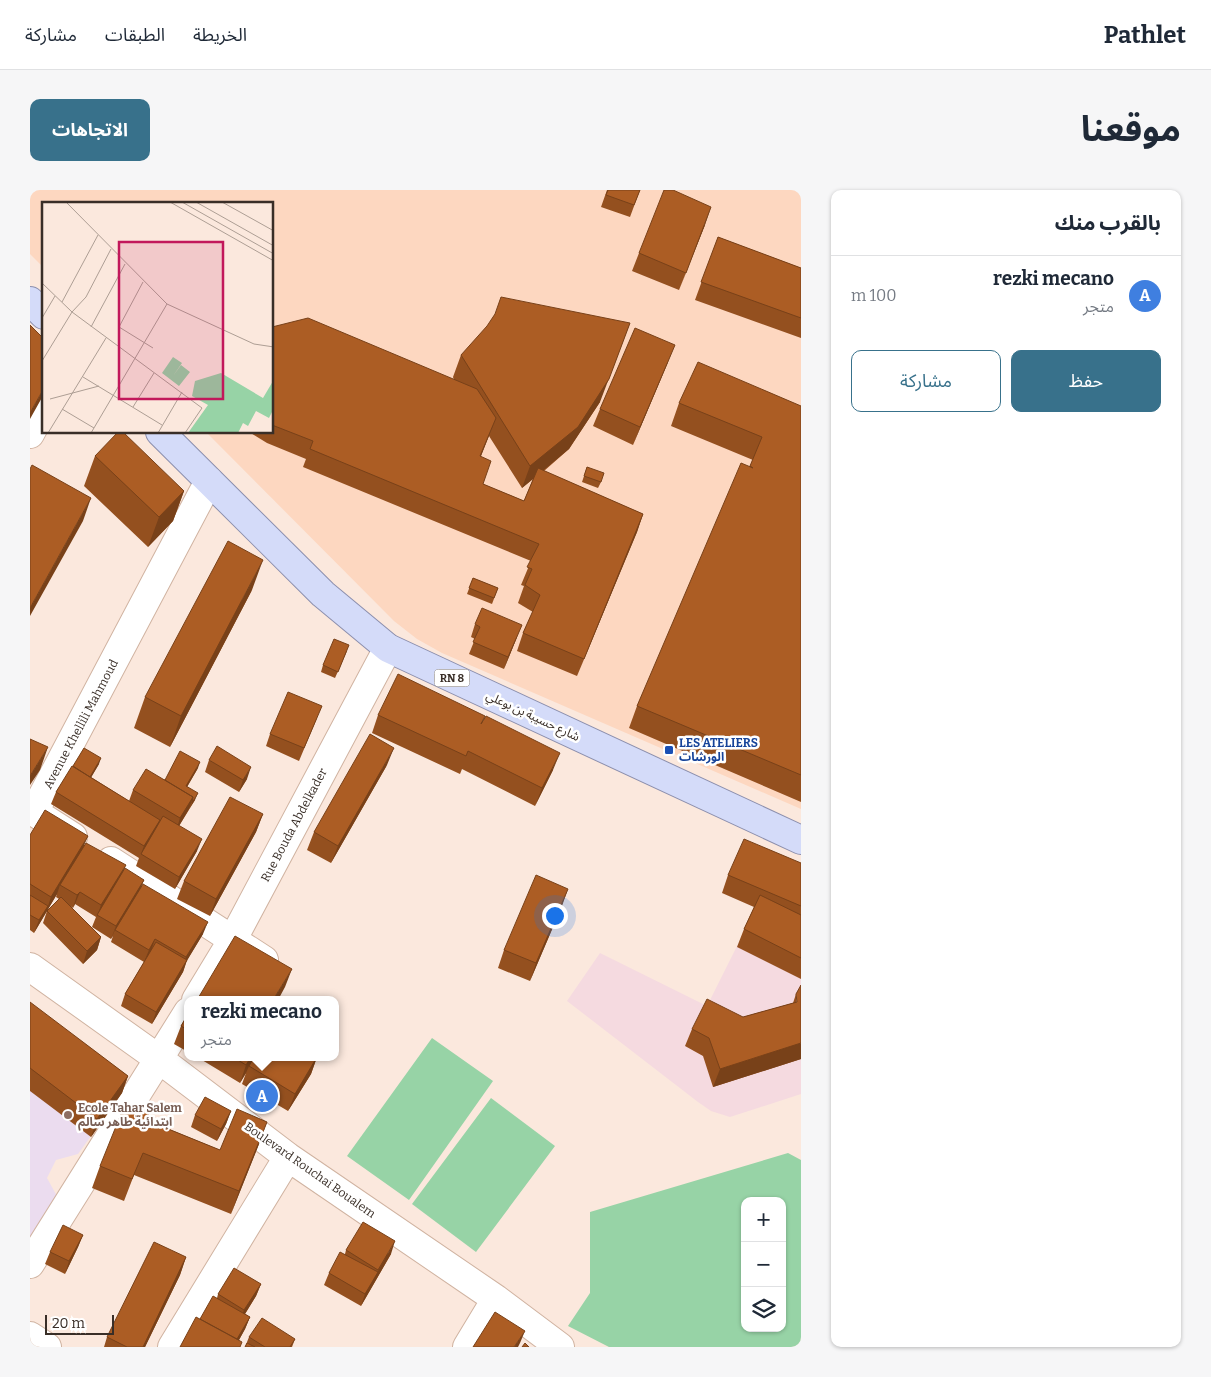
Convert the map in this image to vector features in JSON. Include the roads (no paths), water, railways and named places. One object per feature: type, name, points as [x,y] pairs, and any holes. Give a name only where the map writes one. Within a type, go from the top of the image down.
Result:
[{"type":"main road","points":[[30,301],[42,314]]},
{"type":"main road","name":"شارع حسيبة بن بوعلي","points":[[162,434],[323,594],[388,648],[801,840]]},
{"type":"street","points":[[30,434],[42,412]]},
{"type":"street","name":"Avenue Khellili Mahmoud","points":[[209,481],[34,812],[282,972]]},
{"type":"street","name":"Rue Bouda Abdelkader","points":[[198,996],[233,939],[388,648]]},
{"type":"street","name":"Boulevard Rouchai Boualem","points":[[30,966],[159,1059],[288,1157],[496,1299],[560,1347]]},
{"type":"street","points":[[30,1264],[184,1018]]},
{"type":"street","points":[[172,1347],[288,1157]]},
{"type":"street","points":[[467,1347],[496,1299]]},
{"type":"street","points":[[30,1336],[47,1347]]},
{"type":"place","name":"LES ATELIERS الورشات","points":[[669,750]]},
{"type":"place","name":"rezki mecano","points":[[262,1096]]},
{"type":"place","name":"Ecole Tahar Salem ابتدائية طاهر سالم","points":[[68,1115]]}]
